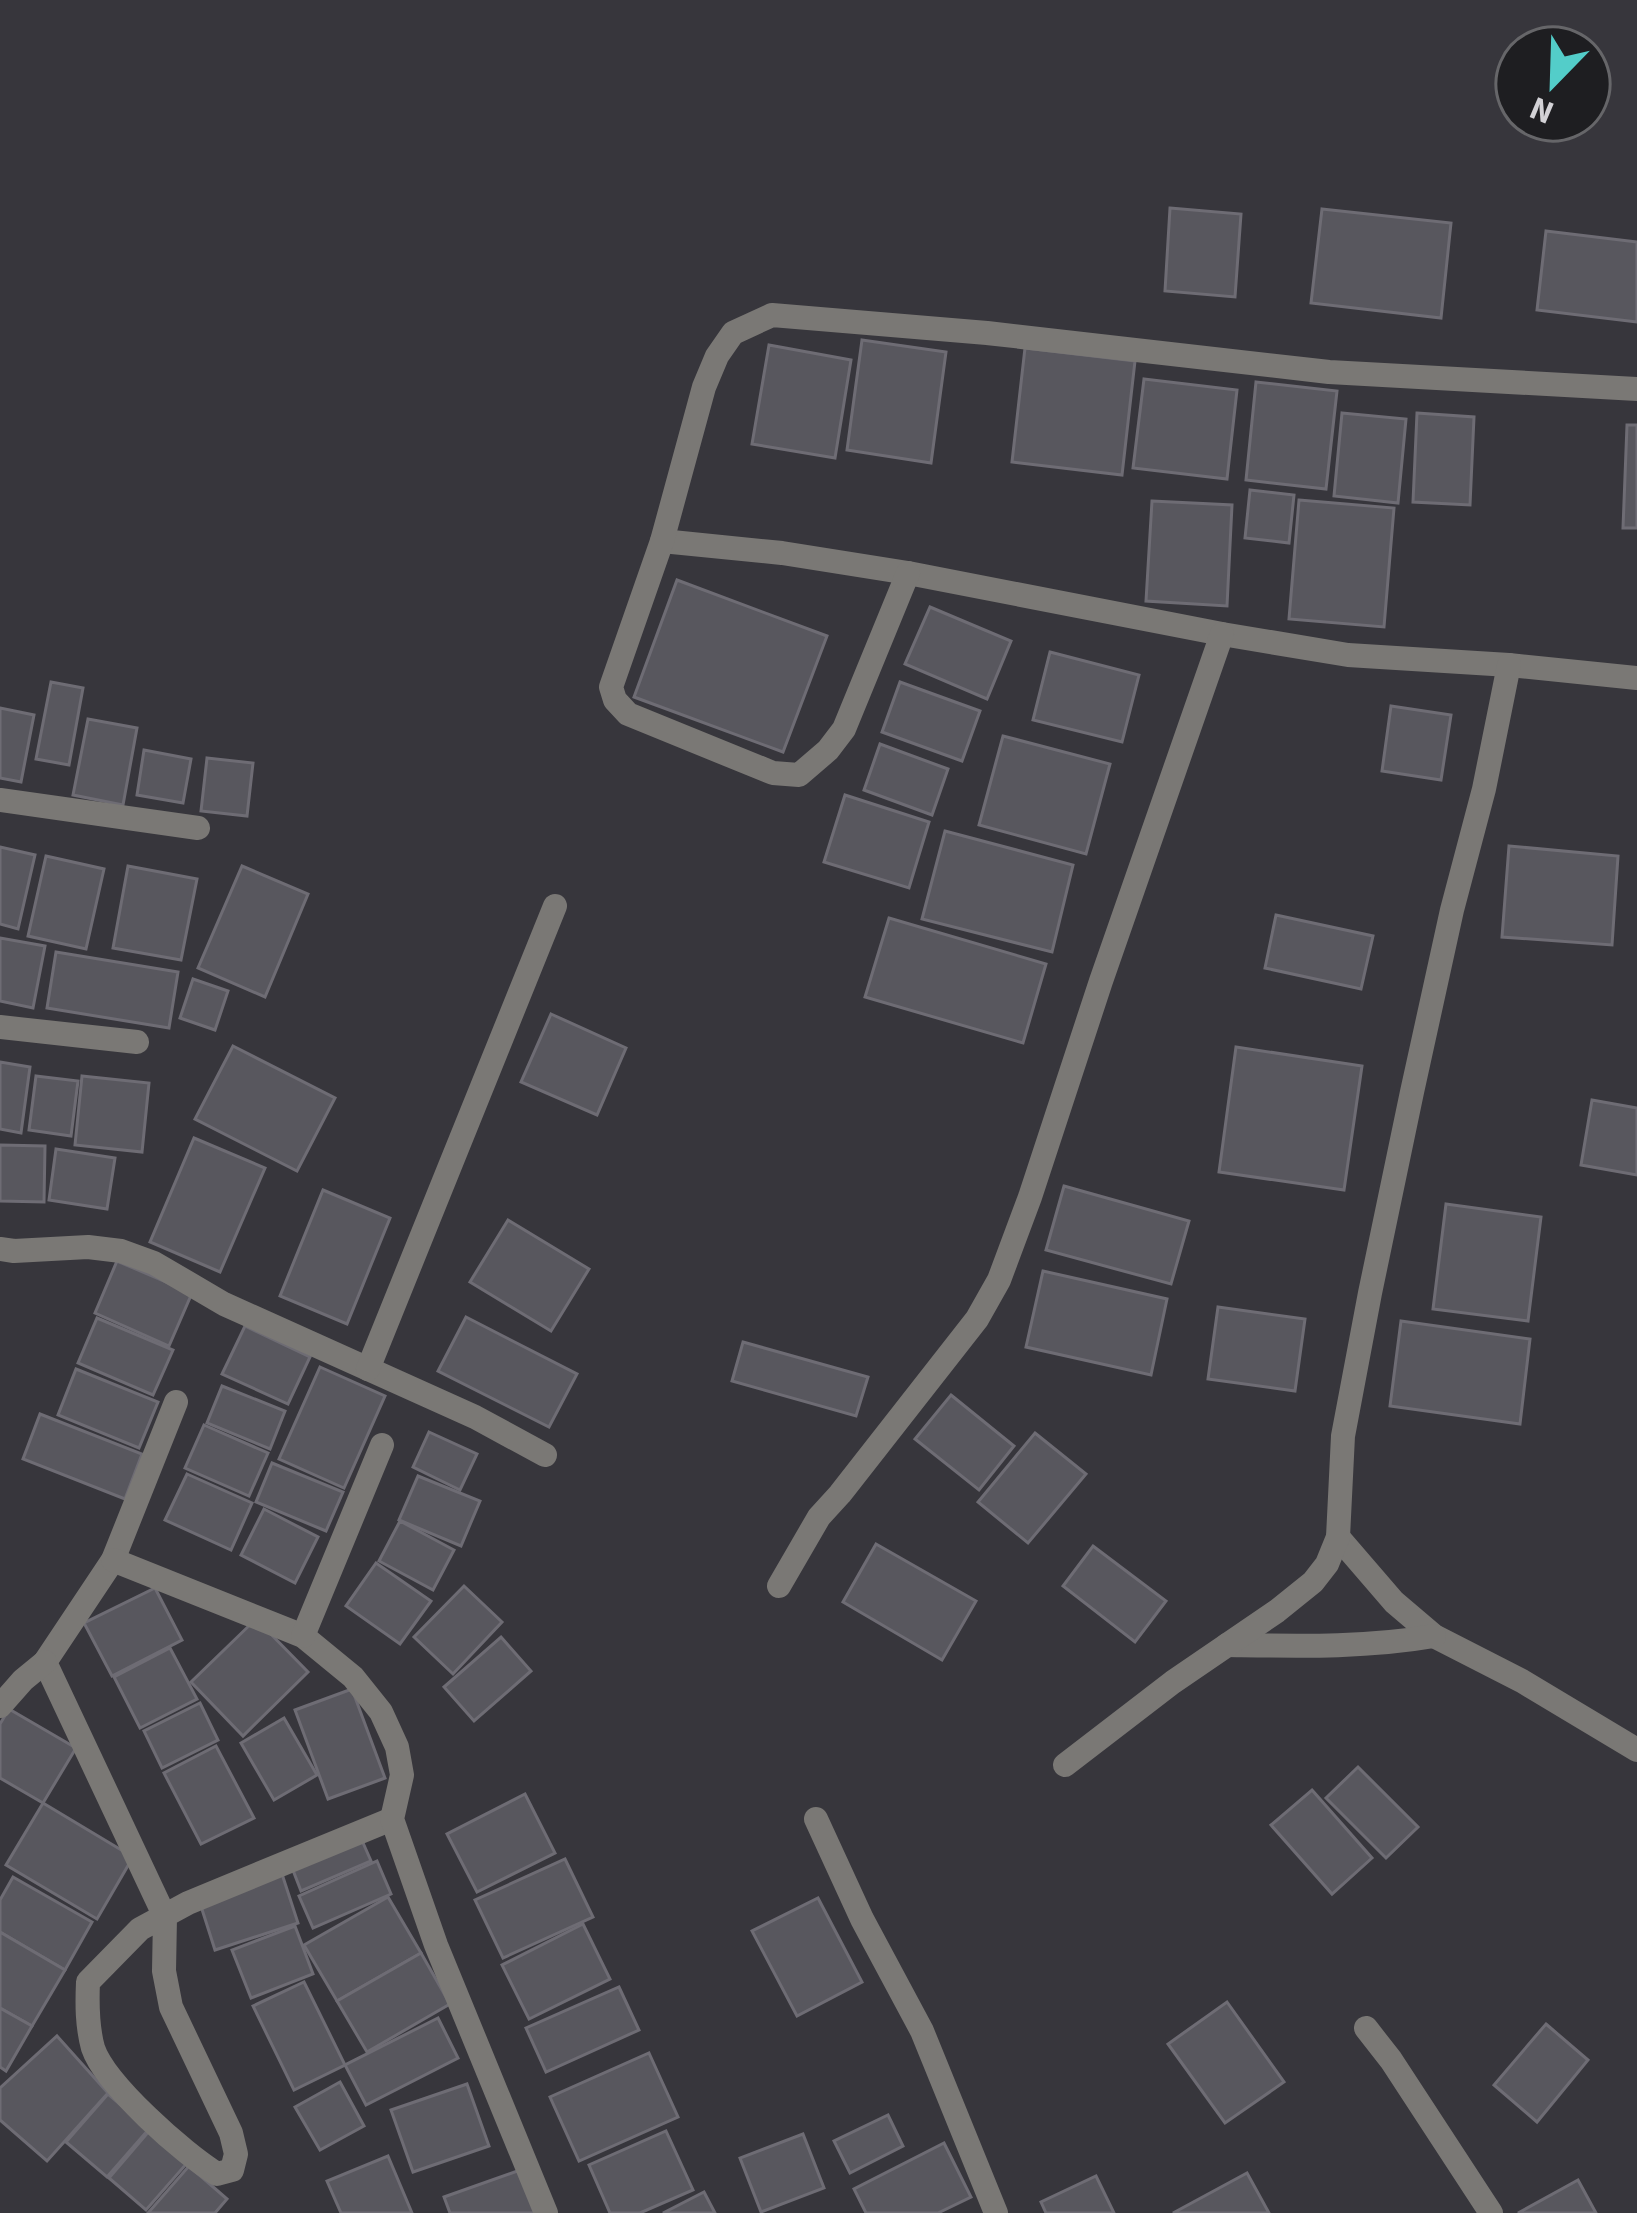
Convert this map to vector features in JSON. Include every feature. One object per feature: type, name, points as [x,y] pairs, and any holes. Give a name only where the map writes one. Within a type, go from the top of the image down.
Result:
[{"type":"street","points":[[908,573],[844,730],[800,776],[773,773],[645,722],[628,714],[615,700],[611,687],[662,541],[704,387],[717,356],[734,333],[772,315],[988,333],[1329,371],[1637,388]]},
{"type":"street","points":[[662,541],[908,573],[1348,655],[1637,678]]},
{"type":"street","points":[[778,1586],[819,1517],[976,1319],[999,1280],[1222,634]]},
{"type":"street","points":[[1065,1765],[1313,1582],[1338,1537],[1343,1436],[1370,1293],[1509,665]]},
{"type":"street","points":[[0,800],[198,828]]},
{"type":"street","points":[[368,1370],[555,907]]},
{"type":"street","points":[[0,1027],[136,1042]]},
{"type":"street","points":[[0,1249],[88,1247],[122,1251],[154,1263],[224,1304],[476,1417],[545,1456]]},
{"type":"street","points":[[0,1706],[45,1662],[113,1560],[176,1402]]},
{"type":"street","points":[[303,1636],[382,1445]]},
{"type":"street","points":[[1338,1537],[1394,1602],[1434,1636],[1522,1681],[1637,1750]]},
{"type":"street","points":[[113,1560],[303,1636],[353,1677],[381,1712],[397,1747],[401,1775],[392,1819],[436,1945],[546,2213]]},
{"type":"street","points":[[1227,1646],[1384,1645],[1434,1636]]},
{"type":"street","points":[[45,1662],[165,1917],[164,1971],[171,2007],[231,2133],[236,2154],[232,2170],[218,2174],[135,2106],[94,2053],[87,2014],[88,1982],[130,1937],[165,1917],[209,1893],[392,1819]]},
{"type":"street","points":[[816,1819],[922,2032],[996,2213]]},
{"type":"street","points":[[1366,2028],[1491,2213]]},
{"type":"building","points":[[1170,208],[1241,214],[1235,297],[1165,291]]},
{"type":"building","points":[[1322,209],[1451,223],[1441,318],[1311,303]]},
{"type":"building","points":[[1546,231],[1637,242],[1637,322],[1537,310]]},
{"type":"building","points":[[862,340],[946,352],[931,463],[847,450]]},
{"type":"building","points":[[769,345],[851,360],[835,458],[752,444]]},
{"type":"building","points":[[1025,348],[1135,361],[1122,475],[1012,462]]},
{"type":"building","points":[[1144,379],[1237,390],[1227,479],[1133,468]]},
{"type":"building","points":[[1256,382],[1337,391],[1326,489],[1246,480]]},
{"type":"building","points":[[1342,413],[1406,419],[1398,503],[1334,496]]},
{"type":"building","points":[[1417,413],[1474,417],[1470,505],[1413,502]]},
{"type":"building","points":[[1627,425],[1637,425],[1637,528],[1623,528]]},
{"type":"building","points":[[1250,490],[1294,495],[1289,543],[1245,538]]},
{"type":"building","points":[[1299,500],[1394,508],[1384,627],[1289,619]]},
{"type":"building","points":[[1152,501],[1232,505],[1227,606],[1146,601]]},
{"type":"building","points":[[677,580],[827,636],[783,752],[634,697]]},
{"type":"building","points":[[930,607],[1011,641],[987,699],[905,664]]},
{"type":"building","points":[[1050,652],[1139,675],[1122,742],[1033,720]]},
{"type":"building","points":[[51,682],[83,688],[69,765],[36,759]]},
{"type":"building","points":[[900,682],[980,711],[962,761],[882,732]]},
{"type":"building","points":[[1391,706],[1451,715],[1441,780],[1382,771]]},
{"type":"building","points":[[0,708],[34,715],[21,782],[0,778]]},
{"type":"building","points":[[88,719],[137,728],[123,805],[73,795]]},
{"type":"building","points":[[1003,736],[1110,764],[1086,854],[979,825]]},
{"type":"building","points":[[880,744],[948,769],[932,815],[864,790]]},
{"type":"building","points":[[144,750],[191,759],[183,803],[137,795]]},
{"type":"building","points":[[207,758],[253,763],[247,816],[201,811]]},
{"type":"building","points":[[845,795],[929,822],[909,888],[824,862]]},
{"type":"building","points":[[945,831],[1073,865],[1052,952],[922,919]]},
{"type":"building","points":[[1509,846],[1618,856],[1612,945],[1502,937]]},
{"type":"building","points":[[0,847],[35,855],[18,929],[0,924]]},
{"type":"building","points":[[46,856],[104,869],[86,949],[28,936]]},
{"type":"building","points":[[128,866],[197,879],[181,960],[113,948]]},
{"type":"building","points":[[242,866],[308,894],[265,997],[198,968]]},
{"type":"building","points":[[1276,915],[1373,936],[1361,989],[1265,968]]},
{"type":"building","points":[[889,918],[1046,964],[1023,1043],[865,997]]},
{"type":"building","points":[[0,938],[45,946],[33,1008],[0,1001]]},
{"type":"building","points":[[56,952],[178,972],[169,1028],[47,1008]]},
{"type":"building","points":[[193,979],[228,991],[215,1030],[180,1018]]},
{"type":"building","points":[[551,1014],[626,1048],[597,1115],[521,1082]]},
{"type":"building","points":[[233,1046],[335,1098],[297,1171],[195,1119]]},
{"type":"building","points":[[1236,1047],[1362,1066],[1344,1190],[1219,1172]]},
{"type":"building","points":[[0,1062],[30,1067],[21,1133],[0,1129]]},
{"type":"building","points":[[36,1076],[78,1081],[71,1136],[29,1130]]},
{"type":"building","points":[[82,1076],[149,1083],[142,1152],[75,1145]]},
{"type":"building","points":[[1592,1100],[1637,1108],[1637,1175],[1581,1165]]},
{"type":"building","points":[[194,1138],[265,1168],[220,1272],[150,1242]]},
{"type":"building","points":[[0,1145],[45,1146],[44,1202],[0,1201]]},
{"type":"building","points":[[56,1149],[115,1158],[107,1209],[49,1200]]},
{"type":"building","points":[[1064,1186],[1189,1221],[1171,1284],[1046,1250]]},
{"type":"building","points":[[323,1190],[390,1218],[347,1324],[280,1296]]},
{"type":"building","points":[[1446,1204],[1541,1217],[1528,1321],[1433,1309]]},
{"type":"building","points":[[508,1220],[589,1269],[551,1331],[470,1282]]},
{"type":"building","points":[[117,1261],[192,1293],[169,1346],[95,1313]]},
{"type":"building","points":[[1043,1271],[1167,1299],[1151,1375],[1026,1347]]},
{"type":"building","points":[[1218,1307],[1305,1319],[1295,1391],[1208,1379]]},
{"type":"building","points":[[466,1317],[577,1374],[549,1427],[438,1371]]},
{"type":"building","points":[[97,1318],[173,1350],[153,1395],[78,1363]]},
{"type":"building","points":[[1401,1321],[1530,1339],[1520,1424],[1390,1406]]},
{"type":"building","points":[[245,1326],[310,1357],[288,1404],[222,1374]]},
{"type":"building","points":[[743,1342],[868,1377],[856,1416],[732,1381]]},
{"type":"building","points":[[320,1367],[385,1396],[344,1488],[279,1459]]},
{"type":"building","points":[[76,1369],[158,1402],[139,1448],[58,1415]]},
{"type":"building","points":[[222,1386],[285,1411],[270,1449],[207,1423]]},
{"type":"building","points":[[951,1395],[1014,1446],[979,1490],[915,1439]]},
{"type":"building","points":[[40,1414],[142,1454],[125,1499],[23,1459]]},
{"type":"building","points":[[204,1425],[268,1453],[249,1496],[185,1468]]},
{"type":"building","points":[[429,1432],[477,1454],[460,1490],[413,1467]]},
{"type":"building","points":[[1035,1433],[1086,1474],[1028,1543],[978,1502]]},
{"type":"building","points":[[272,1463],[343,1492],[326,1531],[256,1502]]},
{"type":"building","points":[[187,1474],[252,1503],[231,1550],[165,1520]]},
{"type":"building","points":[[418,1476],[480,1501],[461,1546],[399,1520]]},
{"type":"building","points":[[264,1509],[318,1537],[295,1583],[241,1555]]},
{"type":"building","points":[[400,1521],[454,1550],[433,1590],[379,1561]]},
{"type":"building","points":[[876,1544],[976,1601],[942,1660],[843,1602]]},
{"type":"building","points":[[1093,1546],[1166,1601],[1135,1642],[1063,1586]]},
{"type":"building","points":[[376,1563],[431,1601],[400,1644],[346,1606]]},
{"type":"building","points":[[464,1586],[502,1622],[453,1674],[414,1637]]},
{"type":"building","points":[[155,1588],[182,1640],[112,1676],[84,1623]]},
{"type":"building","points":[[256,1619],[308,1672],[243,1736],[191,1682]]},
{"type":"building","points":[[501,1637],[531,1671],[474,1721],[444,1687]]},
{"type":"building","points":[[170,1648],[197,1699],[140,1728],[114,1677]]},
{"type":"building","points":[[352,1689],[385,1778],[328,1799],[295,1710]]},
{"type":"building","points":[[200,1703],[218,1740],[162,1768],[144,1731]]},
{"type":"building","points":[[9,1709],[76,1748],[43,1803],[0,1778],[0,1724]]},
{"type":"building","points":[[284,1718],[317,1775],[274,1800],[241,1743]]},
{"type":"building","points":[[216,1746],[254,1818],[201,1844],[164,1773]]},
{"type":"building","points":[[1358,1767],[1418,1827],[1386,1858],[1326,1798]]},
{"type":"building","points":[[1312,1790],[1372,1858],[1332,1894],[1271,1825]]},
{"type":"building","points":[[525,1794],[555,1853],[477,1892],[447,1834]]},
{"type":"building","points":[[43,1803],[133,1857],[97,1919],[6,1865]]},
{"type":"building","points":[[360,1836],[371,1861],[301,1891],[291,1865]]},
{"type":"building","points":[[565,1859],[593,1917],[503,1958],[475,1900]]},
{"type":"building","points":[[377,1861],[391,1894],[313,1928],[299,1896]]},
{"type":"building","points":[[282,1874],[298,1923],[215,1950],[199,1900]]},
{"type":"building","points":[[13,1877],[92,1922],[65,1970],[0,1932],[0,1900]]},
{"type":"building","points":[[388,1897],[421,1953],[337,2001],[304,1945]]},
{"type":"building","points":[[818,1898],[862,1982],[797,2016],[752,1931]]},
{"type":"building","points":[[583,1924],[610,1979],[529,2019],[502,1965]]},
{"type":"building","points":[[295,1926],[313,1974],[251,1998],[232,1950]]},
{"type":"building","points":[[0,1932],[65,1970],[32,2026],[0,2008]]},
{"type":"building","points":[[421,1953],[450,2004],[367,2052],[337,2001]]},
{"type":"building","points":[[304,1982],[345,2065],[294,2090],[253,2006]]},
{"type":"building","points":[[619,1987],[639,2030],[546,2072],[526,2028]]},
{"type":"building","points":[[1227,2002],[1284,2082],[1225,2123],[1168,2044]]},
{"type":"building","points":[[0,2008],[32,2026],[6,2071],[0,2067]]},
{"type":"building","points":[[438,2018],[458,2058],[366,2105],[345,2065]]},
{"type":"building","points":[[1546,2024],[1588,2060],[1537,2122],[1494,2085]]},
{"type":"building","points":[[57,2036],[108,2093],[47,2161],[0,2120],[0,2088]]},
{"type":"building","points":[[649,2053],[678,2117],[579,2161],[550,2097]]},
{"type":"building","points":[[340,2082],[364,2126],[320,2150],[295,2107]]},
{"type":"building","points":[[467,2084],[489,2146],[413,2172],[391,2110]]},
{"type":"building","points":[[108,2094],[149,2129],[107,2177],[66,2142]]},
{"type":"building","points":[[888,2115],[903,2146],[850,2173],[834,2141]]},
{"type":"building","points":[[150,2130],[188,2162],[146,2210],[109,2178]]},
{"type":"building","points":[[666,2131],[693,2190],[640,2213],[610,2213],[589,2165]]},
{"type":"building","points":[[803,2134],[824,2188],[761,2212],[740,2158]]},
{"type":"building","points":[[944,2143],[971,2197],[938,2213],[866,2213],[854,2189]]},
{"type":"building","points":[[388,2156],[412,2213],[341,2213],[327,2181]]},
{"type":"building","points":[[189,2166],[227,2199],[215,2213],[148,2213]]},
{"type":"building","points":[[526,2168],[543,2213],[450,2213],[444,2197]]},
{"type":"building","points":[[1247,2173],[1269,2213],[1173,2213]]},
{"type":"building","points":[[1096,2176],[1114,2213],[1046,2213],[1041,2202]]},
{"type":"building","points":[[1578,2180],[1596,2213],[1518,2213]]},
{"type":"building","points":[[704,2192],[715,2213],[663,2213]]}]
